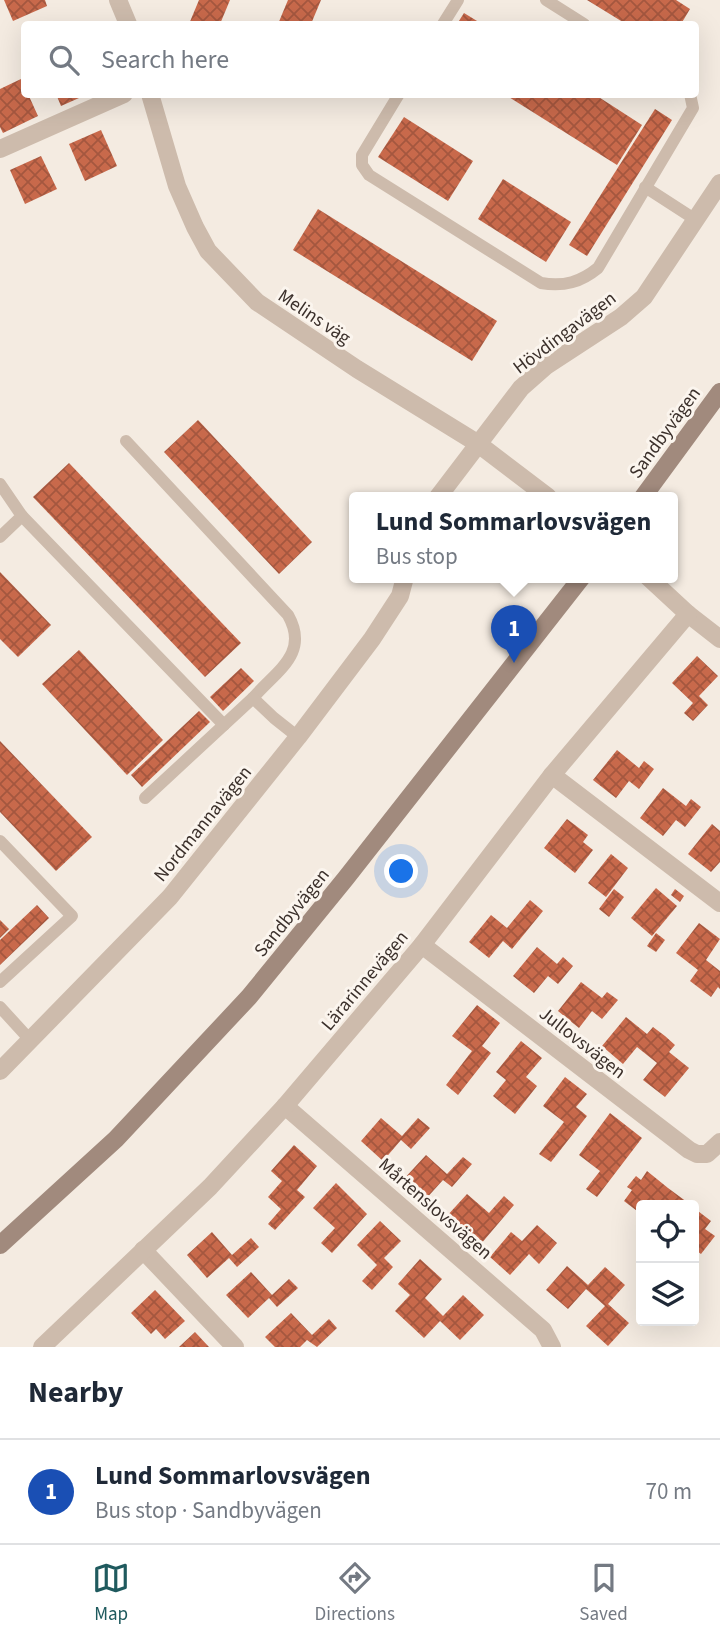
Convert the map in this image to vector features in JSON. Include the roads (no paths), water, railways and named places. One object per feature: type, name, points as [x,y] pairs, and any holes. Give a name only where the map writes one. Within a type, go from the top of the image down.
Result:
[{"type":"main road","name":"Sandbyvägen","points":[[647,492],[720,392]]},
{"type":"main road","name":"Sandbyvägen","points":[[0,1245],[116,1139],[249,997],[577,583]]},
{"type":"street","points":[[118,0],[127,21]]},
{"type":"street","points":[[0,149],[115,98]]},
{"type":"street","name":"Melins väg","points":[[151,98],[177,186],[208,251],[257,302],[477,443],[541,492]]},
{"type":"street","name":"Hövdingavägen","points":[[477,443],[521,388],[546,366],[621,317],[644,297],[720,183]]},
{"type":"street","points":[[442,492],[477,443]]},
{"type":"street","name":"Nordmannavägen","points":[[0,1071],[170,897],[298,737],[387,618],[400,596],[403,583]]},
{"type":"street","points":[[654,583],[720,639]]},
{"type":"street","name":"Lärarinnevägen","points":[[43,1347],[210,1187],[285,1106],[422,945],[552,775],[688,614]]},
{"type":"street","points":[[552,775],[720,903]]},
{"type":"street","name":"Jullovsvägen","points":[[422,945],[689,1150],[697,1154],[707,1154],[720,1142]]},
{"type":"street","name":"Mårtenslovsvägen","points":[[285,1106],[543,1329],[552,1347]]},
{"type":"street","points":[[143,1250],[235,1347]]},
{"type":"lane","points":[[445,21],[458,0]]},
{"type":"lane","points":[[546,0],[579,21]]},
{"type":"lane","points":[[397,98],[362,155],[362,165],[369,175],[541,283],[554,285],[569,284],[585,278],[598,268],[693,108],[691,98]]},
{"type":"lane","points":[[645,187],[695,220]]},
{"type":"lane","points":[[126,441],[288,615],[296,633],[294,652],[253,698],[145,798]]},
{"type":"lane","points":[[0,484],[22,516],[224,725]]},
{"type":"lane","points":[[0,537],[22,516]]},
{"type":"lane","points":[[253,698],[298,737]]},
{"type":"lane","points":[[0,841],[72,916],[0,982]]},
{"type":"lane","points":[[0,1007],[31,1041]]},
{"type":"place","name":"Lund Sommarlovsvägen","points":[[514,663]]}]
